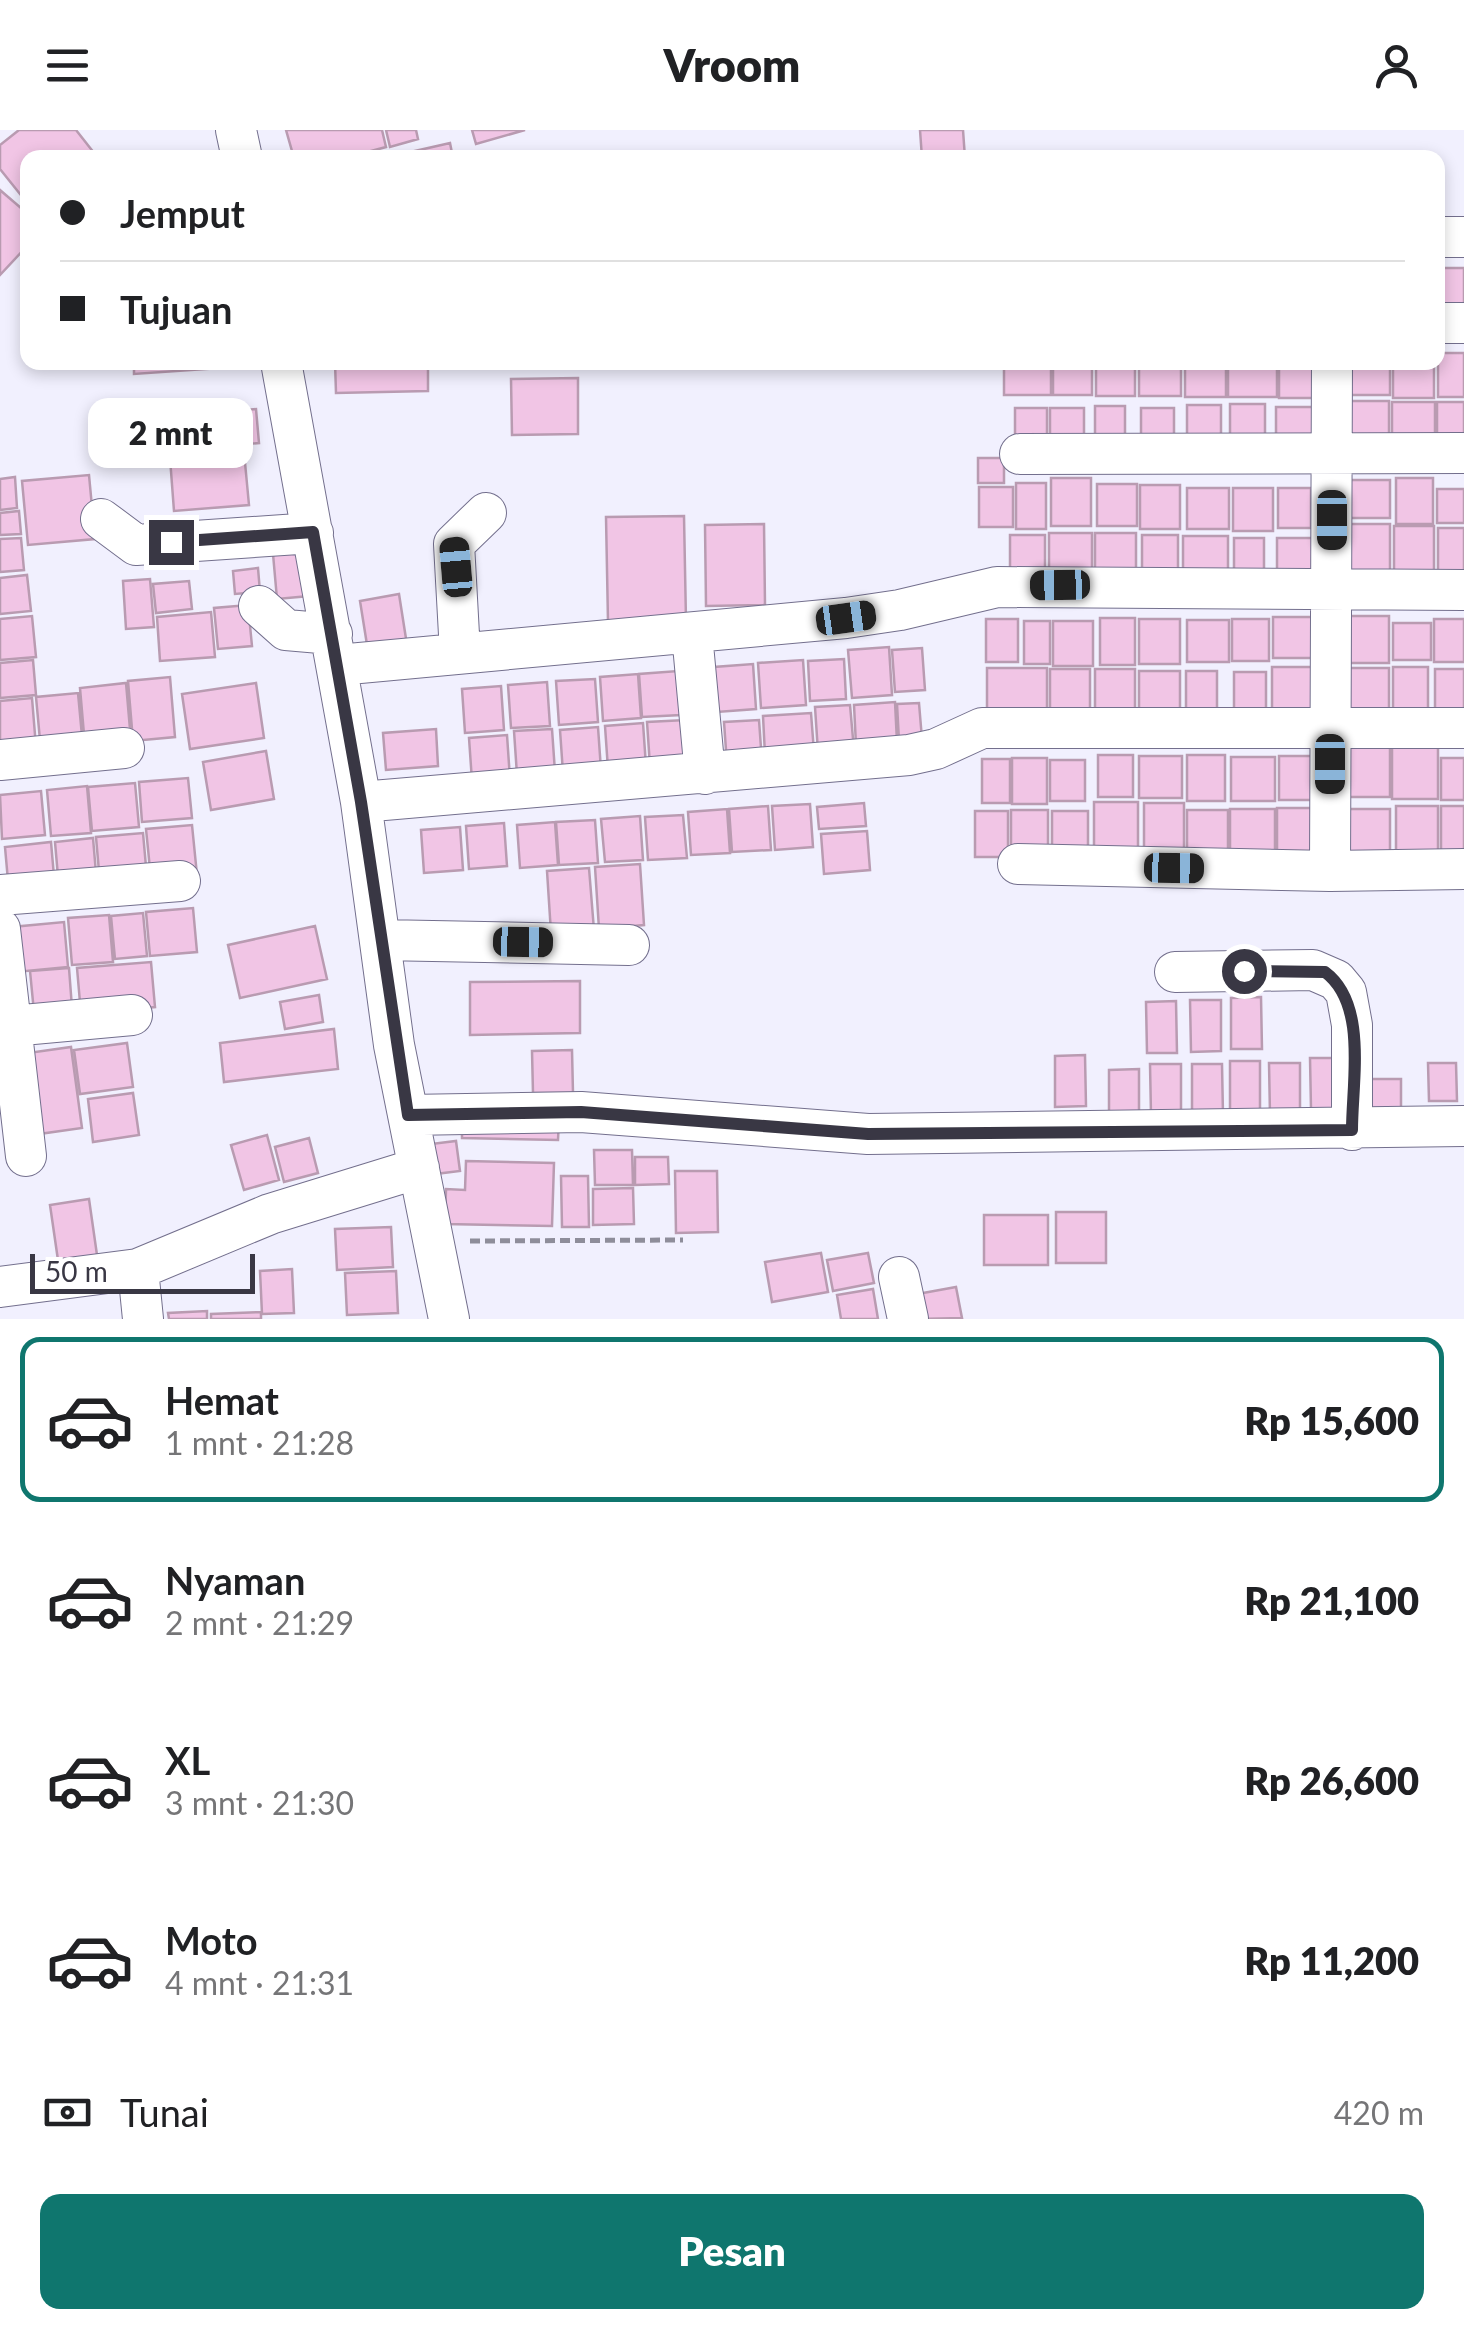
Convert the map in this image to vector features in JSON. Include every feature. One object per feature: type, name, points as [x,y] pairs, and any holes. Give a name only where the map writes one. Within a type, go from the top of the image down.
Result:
[{"type":"street","points":[[283,370],[361,802],[408,1115],[449,1319]]},
{"type":"street","points":[[1330,872],[1332,370]]},
{"type":"street","points":[[1020,454],[1464,453]]},
{"type":"street","points":[[460,652],[454,544],[486,513]]},
{"type":"street","points":[[101,519],[136,545],[313,532]]},
{"type":"street","points":[[260,606],[286,630],[335,650],[460,652],[692,634],[900,610],[997,587],[1464,590]]},
{"type":"street","points":[[692,634],[704,774]]},
{"type":"street","points":[[361,802],[910,754],[936,749],[982,728],[1464,728]]},
{"type":"street","points":[[0,760],[124,748]]},
{"type":"street","points":[[1018,864],[1330,872],[1464,869]]},
{"type":"street","points":[[0,895],[180,882]]},
{"type":"street","points":[[0,929],[6,1026],[26,1156]]},
{"type":"street","points":[[381,940],[629,944]]},
{"type":"street","points":[[1175,972],[1313,970],[1336,980],[1346,992],[1352,1025],[1352,1130]]},
{"type":"street","points":[[6,1026],[132,1015]]},
{"type":"street","points":[[408,1115],[581,1112],[868,1134],[1464,1126]]},
{"type":"street","points":[[0,1287],[138,1270],[270,1214],[419,1168]]},
{"type":"street","points":[[138,1270],[143,1319]]},
{"type":"street","points":[[900,1277],[908,1319]]},
{"type":"path","points":[[432,1242],[682,1240]]},
{"type":"building","points":[[19,130],[76,130],[92,150],[20,150],[20,194],[0,169],[0,145]]},
{"type":"building","points":[[286,130],[382,130],[386,147],[375,150],[292,150]]},
{"type":"building","points":[[386,130],[416,130],[418,139],[390,147]]},
{"type":"building","points":[[472,130],[525,130],[476,144]]},
{"type":"building","points":[[920,130],[963,130],[964,150],[921,150]]},
{"type":"building","points":[[450,143],[451,150],[419,150]]},
{"type":"building","points":[[0,190],[20,207],[20,254],[0,275]]},
{"type":"building","points":[[1445,268],[1464,268],[1464,317],[1445,317]]},
{"type":"building","points":[[1445,353],[1464,353],[1464,397],[1438,397],[1438,370],[1445,370]]},
{"type":"building","points":[[134,370],[191,370],[134,374]]},
{"type":"building","points":[[335,370],[428,370],[428,391],[336,393]]},
{"type":"building","points":[[1004,370],[1051,370],[1051,395],[1004,395]]},
{"type":"building","points":[[1053,370],[1092,370],[1092,395],[1053,395]]},
{"type":"building","points":[[1096,370],[1135,370],[1135,396],[1096,396]]},
{"type":"building","points":[[1139,370],[1181,370],[1181,396],[1139,396]]},
{"type":"building","points":[[1185,370],[1226,370],[1226,397],[1185,397]]},
{"type":"building","points":[[1228,370],[1277,370],[1277,397],[1228,397]]},
{"type":"building","points":[[1279,370],[1318,370],[1318,398],[1279,398]]},
{"type":"building","points":[[1347,370],[1390,370],[1390,395],[1347,395]]},
{"type":"building","points":[[1393,370],[1434,370],[1434,398],[1393,398]]},
{"type":"building","points":[[578,378],[578,434],[512,435],[511,379]]},
{"type":"building","points":[[1346,401],[1389,401],[1389,445],[1346,445]]},
{"type":"building","points":[[1392,402],[1435,402],[1435,445],[1392,445]]},
{"type":"building","points":[[1437,402],[1464,402],[1464,445],[1437,445]]},
{"type":"building","points":[[1230,404],[1265,404],[1265,445],[1230,445]]},
{"type":"building","points":[[1187,405],[1221,405],[1221,446],[1187,446]]},
{"type":"building","points":[[1095,406],[1125,406],[1125,441],[1095,441]]},
{"type":"building","points":[[1276,407],[1318,407],[1318,446],[1276,446]]},
{"type":"building","points":[[1015,408],[1047,408],[1047,440],[1015,440]]},
{"type":"building","points":[[1050,408],[1084,408],[1084,442],[1050,442]]},
{"type":"building","points":[[1141,408],[1174,408],[1174,441],[1141,441]]},
{"type":"building","points":[[256,409],[259,443],[195,448],[192,415]]},
{"type":"building","points":[[244,452],[249,505],[174,511],[170,458]]},
{"type":"building","points":[[978,458],[1004,458],[1004,483],[978,483]]},
{"type":"building","points":[[89,475],[95,539],[28,545],[22,481]]},
{"type":"building","points":[[15,477],[17,508],[0,510],[0,479]]},
{"type":"building","points":[[1051,478],[1091,478],[1091,526],[1051,526]]},
{"type":"building","points":[[1396,478],[1433,478],[1433,524],[1396,524]]},
{"type":"building","points":[[1349,480],[1390,480],[1390,518],[1349,518]]},
{"type":"building","points":[[1016,483],[1046,483],[1046,529],[1016,529]]},
{"type":"building","points":[[1097,484],[1137,484],[1137,526],[1097,526]]},
{"type":"building","points":[[1140,485],[1180,485],[1180,529],[1140,529]]},
{"type":"building","points":[[979,487],[1013,487],[1013,527],[979,527]]},
{"type":"building","points":[[1187,488],[1229,488],[1229,529],[1187,529]]},
{"type":"building","points":[[1233,488],[1273,488],[1273,531],[1233,531]]},
{"type":"building","points":[[1278,488],[1311,488],[1311,528],[1278,528]]},
{"type":"building","points":[[1437,489],[1464,489],[1464,523],[1437,523]]},
{"type":"building","points":[[19,511],[21,534],[0,535],[0,513]]},
{"type":"building","points":[[684,516],[686,621],[608,622],[606,517]]},
{"type":"building","points":[[764,524],[765,605],[706,606],[705,525]]},
{"type":"building","points":[[1348,524],[1390,524],[1390,575],[1348,575]]},
{"type":"building","points":[[1394,526],[1434,526],[1434,579],[1394,579]]},
{"type":"building","points":[[1438,528],[1464,528],[1464,578],[1438,578]]},
{"type":"building","points":[[1049,533],[1092,533],[1092,578],[1049,578]]},
{"type":"building","points":[[1095,533],[1136,533],[1136,576],[1095,576]]},
{"type":"building","points":[[1010,535],[1045,535],[1045,579],[1010,579]]},
{"type":"building","points":[[1142,535],[1178,535],[1178,576],[1142,576]]},
{"type":"building","points":[[1183,536],[1228,536],[1228,581],[1183,581]]},
{"type":"building","points":[[21,538],[24,570],[0,572],[0,539]]},
{"type":"building","points":[[1234,538],[1264,538],[1264,575],[1234,575]]},
{"type":"building","points":[[1277,538],[1313,538],[1313,579],[1277,579]]},
{"type":"building","points":[[305,551],[309,596],[277,599],[273,554]]},
{"type":"building","points":[[258,568],[260,592],[235,594],[233,571]]},
{"type":"building","points":[[27,575],[31,611],[0,614],[0,578]]},
{"type":"building","points":[[150,579],[154,627],[126,629],[123,581]]},
{"type":"building","points":[[189,581],[192,609],[156,613],[153,584]]},
{"type":"building","points":[[399,594],[407,645],[368,651],[360,601]]},
{"type":"building","points":[[248,605],[252,646],[218,649],[214,608]]},
{"type":"building","points":[[211,612],[215,657],[160,661],[157,617]]},
{"type":"building","points":[[32,616],[36,657],[0,660],[0,619]]},
{"type":"building","points":[[1350,616],[1389,616],[1389,663],[1350,663]]},
{"type":"building","points":[[1273,617],[1317,617],[1317,658],[1273,658]]},
{"type":"building","points":[[1100,618],[1135,618],[1135,665],[1100,665]]},
{"type":"building","points":[[986,619],[1018,619],[1018,662],[986,662]]},
{"type":"building","points":[[1139,619],[1180,619],[1180,664],[1139,664]]},
{"type":"building","points":[[1232,619],[1269,619],[1269,661],[1232,661]]},
{"type":"building","points":[[1434,619],[1464,619],[1464,662],[1434,662]]},
{"type":"building","points":[[1187,620],[1229,620],[1229,662],[1187,662]]},
{"type":"building","points":[[1024,621],[1050,621],[1050,664],[1024,664]]},
{"type":"building","points":[[1053,621],[1093,621],[1093,666],[1053,666]]},
{"type":"building","points":[[1393,623],[1431,623],[1431,660],[1393,660]]},
{"type":"building","points":[[889,647],[892,695],[852,698],[848,650]]},
{"type":"building","points":[[922,648],[925,690],[895,692],[892,650]]},
{"type":"building","points":[[844,659],[846,699],[810,701],[808,661]]},
{"type":"building","points":[[33,660],[36,695],[0,698],[0,663]]},
{"type":"building","points":[[803,660],[806,705],[761,708],[758,663]]},
{"type":"building","points":[[753,664],[756,709],[717,712],[714,667]]},
{"type":"building","points":[[1272,667],[1318,667],[1318,717],[1272,717]]},
{"type":"building","points":[[1393,667],[1428,667],[1428,718],[1393,718]]},
{"type":"building","points":[[987,668],[1047,668],[1047,722],[987,722]]},
{"type":"building","points":[[1348,668],[1389,668],[1389,717],[1348,717]]},
{"type":"building","points":[[1050,669],[1090,669],[1090,722],[1050,722]]},
{"type":"building","points":[[1095,669],[1135,669],[1135,716],[1095,716]]},
{"type":"building","points":[[1435,669],[1464,669],[1464,719],[1435,719]]},
{"type":"building","points":[[678,671],[681,715],[642,717],[639,674]]},
{"type":"building","points":[[1139,671],[1180,671],[1180,719],[1139,719]]},
{"type":"building","points":[[1186,671],[1217,671],[1217,723],[1186,723]]},
{"type":"building","points":[[1234,672],[1266,672],[1266,718],[1234,718]]},
{"type":"building","points":[[638,674],[641,718],[603,721],[600,677]]},
{"type":"building","points":[[170,677],[175,737],[133,741],[128,681]]},
{"type":"building","points":[[595,679],[598,722],[559,725],[556,681]]},
{"type":"building","points":[[547,682],[550,726],[511,728],[508,685]]},
{"type":"building","points":[[126,683],[131,741],[85,746],[80,688]]},
{"type":"building","points":[[256,683],[264,738],[190,749],[182,694]]},
{"type":"building","points":[[501,686],[504,730],[465,733],[462,689]]},
{"type":"building","points":[[78,693],[83,747],[41,751],[36,697]]},
{"type":"building","points":[[32,698],[36,747],[0,750],[0,701]]},
{"type":"building","points":[[895,702],[897,742],[856,745],[854,705]]},
{"type":"building","points":[[919,703],[922,739],[899,741],[897,704]]},
{"type":"building","points":[[850,705],[854,750],[818,752],[815,707]]},
{"type":"building","points":[[811,713],[814,752],[765,755],[763,716]]},
{"type":"building","points":[[686,720],[689,763],[650,766],[647,722]]},
{"type":"building","points":[[759,720],[762,762],[727,764],[724,722]]},
{"type":"building","points":[[643,723],[646,766],[608,769],[605,726]]},
{"type":"building","points":[[598,727],[601,770],[563,773],[560,730]]},
{"type":"building","points":[[436,729],[438,766],[386,770],[383,733]]},
{"type":"building","points":[[552,729],[555,772],[517,775],[514,731]]},
{"type":"building","points":[[507,735],[510,779],[472,781],[469,738]]},
{"type":"building","points":[[1344,746],[1390,746],[1390,797],[1344,797]]},
{"type":"building","points":[[1392,747],[1438,747],[1438,799],[1392,799]]},
{"type":"building","points":[[266,751],[274,799],[211,810],[203,762]]},
{"type":"building","points":[[1098,755],[1133,755],[1133,797],[1098,797]]},
{"type":"building","points":[[1187,755],[1225,755],[1225,801],[1187,801]]},
{"type":"building","points":[[1139,756],[1182,756],[1182,798],[1139,798]]},
{"type":"building","points":[[1279,756],[1315,756],[1315,800],[1279,800]]},
{"type":"building","points":[[1231,757],[1275,757],[1275,801],[1231,801]]},
{"type":"building","points":[[1012,758],[1047,758],[1047,804],[1012,804]]},
{"type":"building","points":[[1441,758],[1464,758],[1464,800],[1441,800]]},
{"type":"building","points":[[982,759],[1010,759],[1010,803],[982,803]]},
{"type":"building","points":[[1050,760],[1085,760],[1085,801],[1050,801]]},
{"type":"building","points":[[188,778],[192,818],[142,822],[139,782]]},
{"type":"building","points":[[135,783],[139,827],[92,831],[88,787]]},
{"type":"building","points":[[87,786],[91,833],[51,836],[47,790]]},
{"type":"building","points":[[41,791],[45,835],[2,839],[0,795]]},
{"type":"building","points":[[1094,802],[1138,802],[1138,852],[1094,852]]},
{"type":"building","points":[[864,803],[866,826],[819,829],[817,807]]},
{"type":"building","points":[[1144,803],[1184,803],[1184,859],[1144,859]]},
{"type":"building","points":[[810,804],[813,847],[775,850],[772,806]]},
{"type":"building","points":[[768,806],[771,850],[732,852],[729,809]]},
{"type":"building","points":[[1396,806],[1438,806],[1438,857],[1396,857]]},
{"type":"building","points":[[1441,806],[1464,806],[1464,857],[1441,857]]},
{"type":"building","points":[[1277,808],[1311,808],[1311,858],[1277,858]]},
{"type":"building","points":[[727,809],[730,853],[691,855],[688,812]]},
{"type":"building","points":[[1230,809],[1275,809],[1275,860],[1230,860]]},
{"type":"building","points":[[1347,809],[1390,809],[1390,858],[1347,858]]},
{"type":"building","points":[[1011,810],[1048,810],[1048,857],[1011,857]]},
{"type":"building","points":[[1187,810],[1228,810],[1228,859],[1187,859]]},
{"type":"building","points":[[975,811],[1008,811],[1008,857],[975,857]]},
{"type":"building","points":[[1052,811],[1088,811],[1088,851],[1052,851]]},
{"type":"building","points":[[683,815],[687,858],[648,860],[645,817]]},
{"type":"building","points":[[640,816],[643,860],[605,862],[601,819]]},
{"type":"building","points":[[595,820],[598,863],[559,865],[556,822]]},
{"type":"building","points":[[555,822],[558,865],[520,868],[517,825]]},
{"type":"building","points":[[504,823],[507,866],[469,869],[466,826]]},
{"type":"building","points":[[192,825],[197,875],[151,879],[146,829]]},
{"type":"building","points":[[460,827],[463,870],[424,873],[421,830]]},
{"type":"building","points":[[867,831],[870,870],[824,874],[821,834]]},
{"type":"building","points":[[143,833],[147,878],[100,883],[96,837]]},
{"type":"building","points":[[93,838],[97,885],[59,888],[55,842]]},
{"type":"building","points":[[51,842],[55,888],[9,892],[5,847]]},
{"type":"building","points":[[640,864],[644,925],[599,929],[595,867]]},
{"type":"building","points":[[589,868],[594,930],[551,933],[547,871]]},
{"type":"building","points":[[193,908],[197,952],[150,956],[146,912]]},
{"type":"building","points":[[143,913],[147,956],[115,959],[111,916]]},
{"type":"building","points":[[109,915],[113,962],[72,965],[68,918]]},
{"type":"building","points":[[64,922],[68,967],[16,972],[12,927]]},
{"type":"building","points":[[315,926],[327,979],[240,998],[228,945]]},
{"type":"building","points":[[151,962],[155,1007],[81,1014],[77,968]]},
{"type":"building","points":[[69,968],[72,1008],[34,1012],[30,971]]},
{"type":"building","points":[[580,981],[580,1033],[470,1035],[470,982]]},
{"type":"building","points":[[319,995],[323,1022],[285,1029],[280,1002]]},
{"type":"building","points":[[1261,997],[1262,1049],[1231,1049],[1231,998]]},
{"type":"building","points":[[1190,1000],[1221,1000],[1221,1051],[1191,1052]]},
{"type":"building","points":[[1176,1001],[1177,1053],[1147,1053],[1146,1002]]},
{"type":"building","points":[[334,1029],[338,1069],[224,1082],[220,1043]]},
{"type":"building","points":[[127,1043],[133,1087],[80,1094],[74,1050]]},
{"type":"building","points":[[71,1047],[82,1128],[39,1134],[28,1053]]},
{"type":"building","points":[[572,1050],[573,1093],[533,1093],[532,1051]]},
{"type":"building","points":[[1085,1055],[1086,1106],[1055,1107],[1055,1056]]},
{"type":"building","points":[[1310,1058],[1341,1058],[1341,1109],[1311,1109]]},
{"type":"building","points":[[1230,1061],[1260,1061],[1260,1112],[1230,1113]]},
{"type":"building","points":[[1269,1063],[1300,1063],[1300,1114],[1270,1115]]},
{"type":"building","points":[[1428,1063],[1456,1063],[1457,1101],[1429,1101]]},
{"type":"building","points":[[1150,1064],[1181,1064],[1181,1115],[1151,1115]]},
{"type":"building","points":[[1192,1064],[1222,1064],[1223,1115],[1192,1115]]},
{"type":"building","points":[[1139,1069],[1139,1121],[1109,1121],[1109,1070]]},
{"type":"building","points":[[1370,1079],[1401,1079],[1401,1112],[1370,1113]]},
{"type":"building","points":[[133,1093],[139,1135],[93,1142],[88,1099]]},
{"type":"building","points":[[462,1117],[559,1119],[558,1140],[462,1138]]},
{"type":"building","points":[[267,1135],[279,1180],[244,1190],[231,1145]]},
{"type":"building","points":[[309,1138],[318,1173],[284,1182],[275,1147]]},
{"type":"building","points":[[456,1141],[460,1171],[435,1174],[431,1144]]},
{"type":"building","points":[[594,1150],[632,1150],[633,1185],[595,1185]]},
{"type":"building","points":[[635,1157],[668,1157],[669,1184],[635,1185]]},
{"type":"building","points":[[466,1161],[554,1163],[552,1226],[445,1224],[446,1189],[465,1190]]},
{"type":"building","points":[[675,1171],[717,1171],[718,1232],[676,1233]]},
{"type":"building","points":[[561,1176],[588,1176],[589,1227],[562,1227]]},
{"type":"building","points":[[633,1188],[634,1224],[593,1225],[593,1189]]},
{"type":"building","points":[[89,1199],[98,1262],[59,1267],[50,1205]]},
{"type":"building","points":[[1056,1212],[1106,1212],[1106,1263],[1056,1263]]},
{"type":"building","points":[[984,1215],[1048,1215],[1048,1265],[984,1265]]},
{"type":"building","points":[[391,1227],[393,1267],[337,1270],[335,1229]]},
{"type":"building","points":[[821,1253],[828,1292],[772,1302],[765,1262]]},
{"type":"building","points":[[868,1253],[874,1283],[833,1291],[827,1260]]},
{"type":"building","points":[[292,1269],[294,1313],[262,1314],[260,1271]]},
{"type":"building","points":[[396,1271],[398,1313],[347,1315],[345,1273]]},
{"type":"building","points":[[956,1287],[962,1318],[917,1319],[912,1295]]},
{"type":"building","points":[[873,1289],[878,1319],[841,1319],[837,1295]]},
{"type":"building","points":[[207,1311],[207,1319],[169,1319],[168,1313]]},
{"type":"building","points":[[261,1312],[261,1319],[211,1319],[211,1314]]},
{"type":"route","points":[[171,542],[313,532],[361,802],[394,1044],[408,1115],[581,1112],[868,1134],[1352,1130],[1352,1025],[1346,992],[1325,972],[1244,971]]}]
